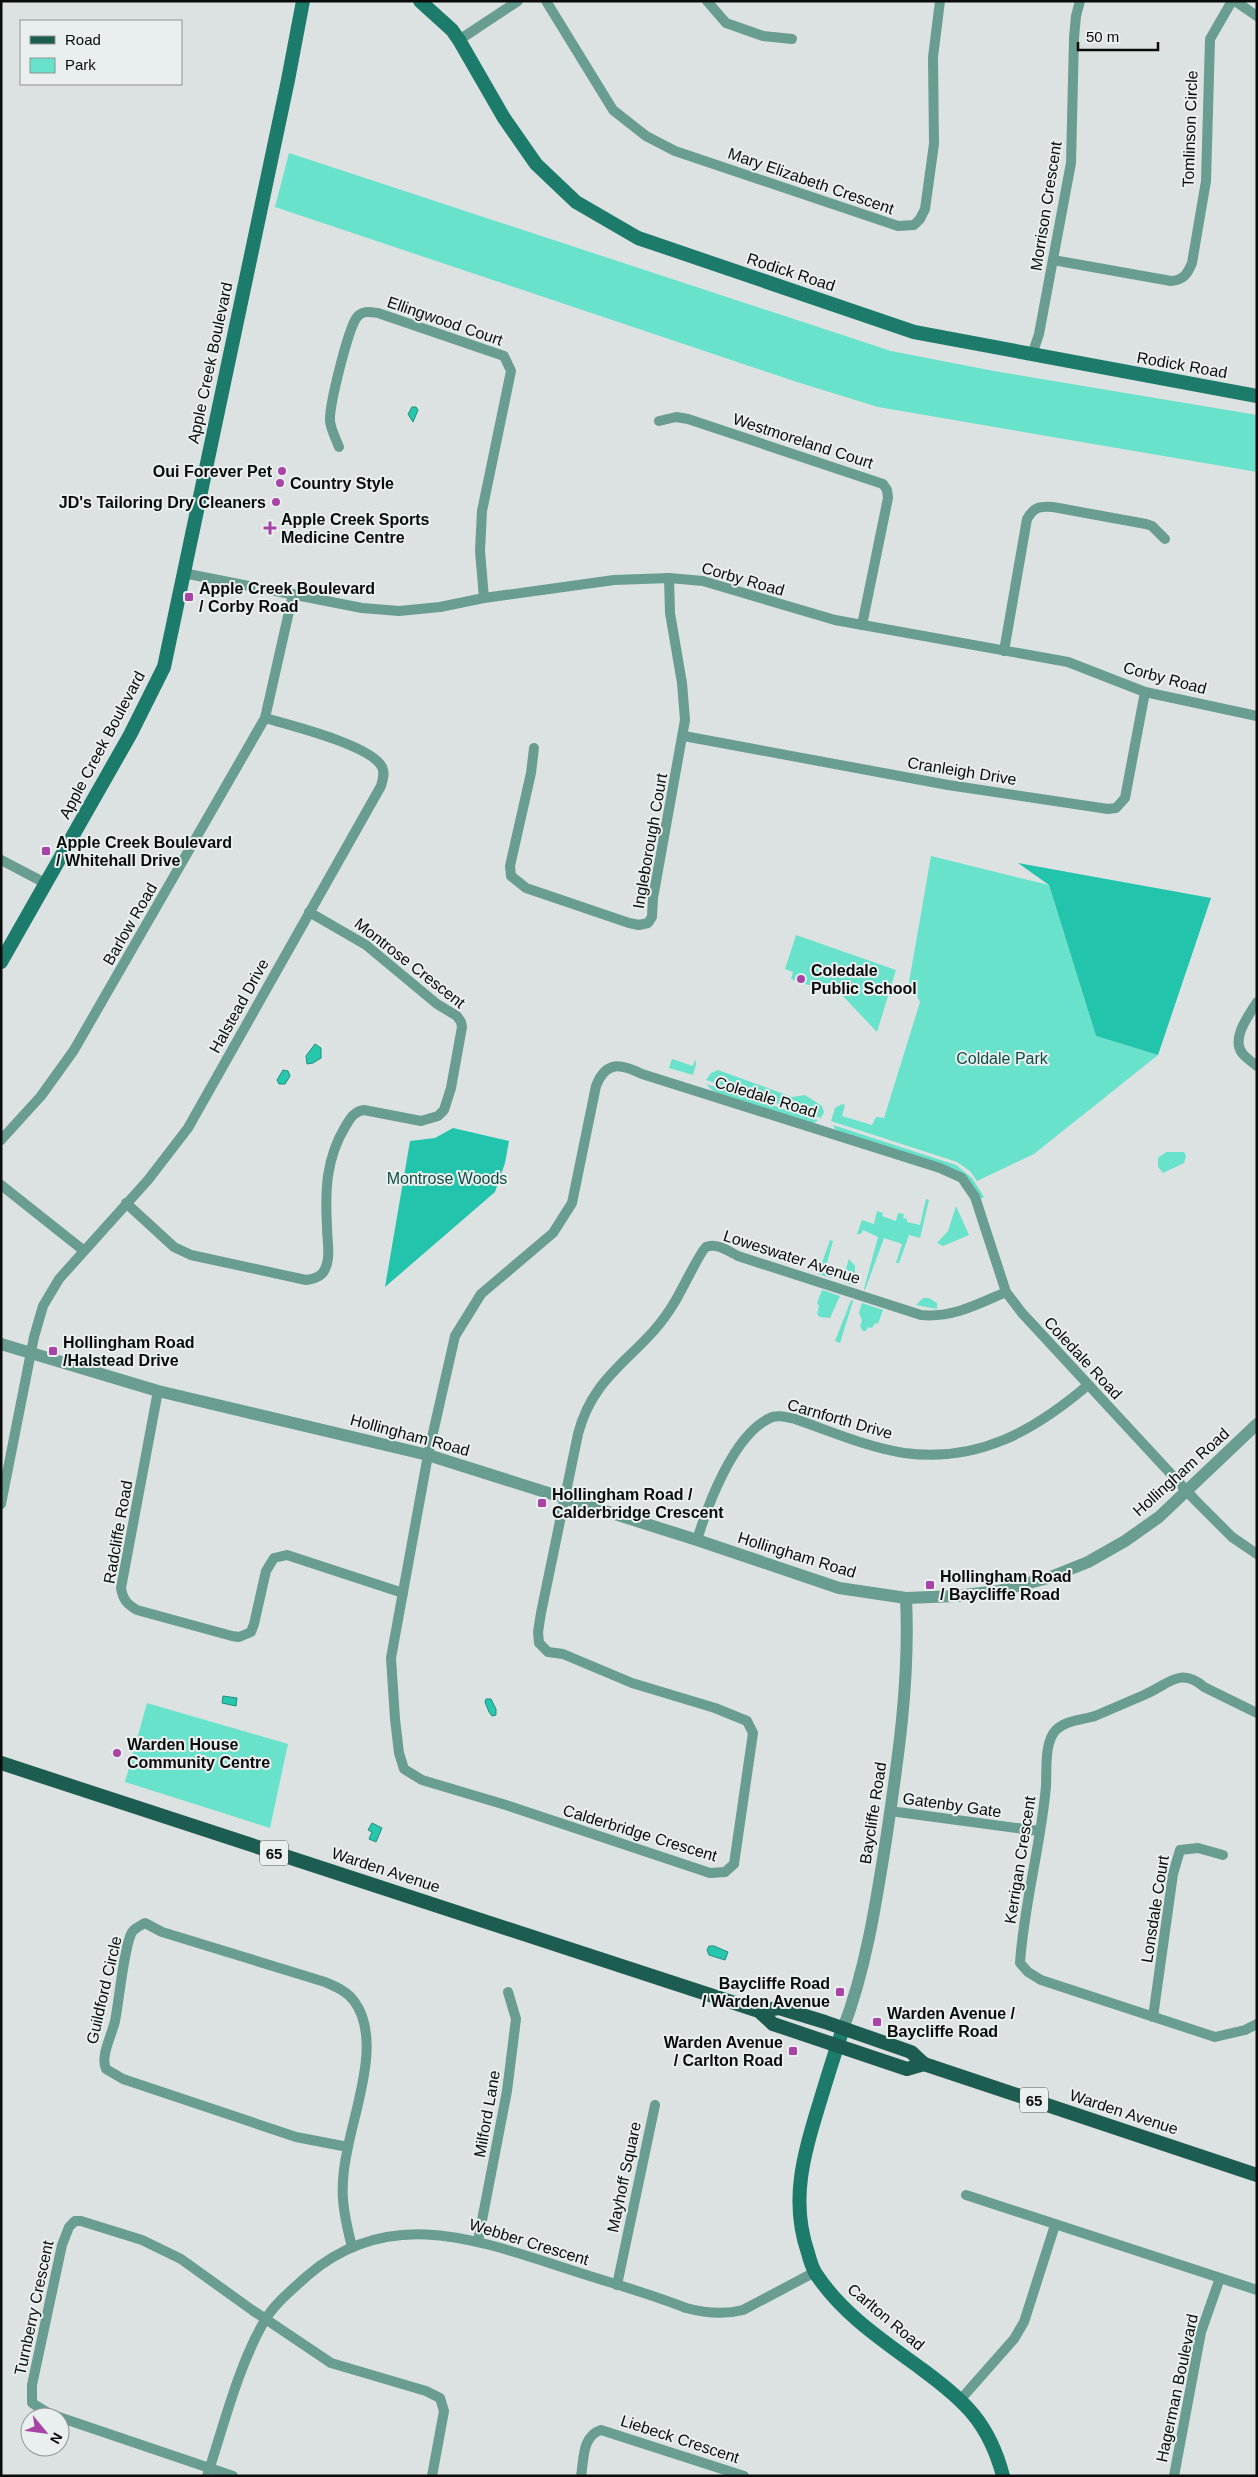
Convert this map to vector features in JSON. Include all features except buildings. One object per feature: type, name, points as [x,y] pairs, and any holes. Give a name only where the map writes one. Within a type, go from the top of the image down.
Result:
[{"type":"main road","name":"Apple Creek Boulevard","points":[[1,962],[130,735],[164,667],[288,80],[302,1]]},
{"type":"main road","name":"Rodick Road","points":[[420,1],[452,30],[504,118],[536,164],[576,202],[616,228],[666,249],[896,327],[946,340],[1257,396]]},
{"type":"main road","name":"Warden Avenue","points":[[1,1763],[759,2011],[780,2008],[911,2052],[924,2064],[1257,2174]]},
{"type":"main road","name":"Warden Avenue","points":[[759,2011],[772,2024],[907,2069],[924,2064]]},
{"type":"main road","name":"Carlton Road","points":[[843,2029],[800,2169],[802,2233],[815,2272],[838,2302],[858,2321],[961,2399],[991,2439],[1003,2476]]},
{"type":"street","points":[[459,40],[518,1]]},
{"type":"street","name":"Mary Elizabeth Crescent","points":[[546,1],[614,110],[646,136],[676,151],[898,226],[914,224],[920,219],[925,209],[934,144],[933,57],[940,1]]},
{"type":"street","points":[[707,1],[726,23],[763,36],[792,40]]},
{"type":"street","name":"Morrison Crescent","points":[[1032,355],[1039,334],[1071,163],[1074,38],[1076,16],[1080,1]]},
{"type":"street","name":"Tomlinson Circle","points":[[1053,260],[1171,282],[1179,280],[1188,274],[1192,263],[1206,181],[1210,39],[1234,1],[1257,16]]},
{"type":"street","name":"Ellingwood Court","points":[[339,447],[330,424],[331,411],[352,326],[358,316],[366,311],[378,313],[504,356],[510,371],[482,511],[480,551],[484,598]]},
{"type":"street","name":"Westmoreland Court","points":[[659,421],[676,417],[688,419],[883,484],[887,490],[888,498],[862,625]]},
{"type":"street","points":[[1004,650],[1027,519],[1036,508],[1041,505],[1146,524],[1152,526],[1165,539]]},
{"type":"street","name":"Corby Road","points":[[183,573],[362,608],[399,611],[440,607],[484,598],[614,580],[669,578],[703,581],[808,614],[1068,662],[1145,692],[1257,716]]},
{"type":"street","name":"Ingleborough Court","points":[[534,748],[531,773],[510,866],[511,876],[526,888],[638,925],[648,923],[652,917],[653,898],[684,736],[684,702],[670,613],[669,578]]},
{"type":"street","name":"Barlow Road","points":[[1,1140],[41,1096],[74,1050],[265,718],[293,594]]},
{"type":"street","name":"Cranleigh Drive","points":[[684,736],[948,785],[1108,809],[1116,808],[1125,798],[1145,692]]},
{"type":"street","name":"Halstead Drive","points":[[1,1504],[35,1332],[43,1306],[59,1279],[83,1250],[148,1180],[188,1128],[381,786],[384,774],[382,766],[365,752],[313,731],[265,718]]},
{"type":"street","points":[[1,860],[45,883]]},
{"type":"street","name":"Montrose Crescent","points":[[126,1203],[174,1247],[191,1256],[306,1280],[314,1279],[325,1270],[328,1255],[326,1195],[330,1159],[337,1141],[351,1117],[358,1110],[364,1110],[426,1120],[438,1116],[444,1110],[451,1088],[462,1027],[457,1016],[436,1004],[366,945],[309,912]]},
{"type":"street","points":[[1257,1002],[1242,1027],[1239,1045],[1242,1053],[1257,1066]]},
{"type":"street","name":"Coledale Road","points":[[428,1455],[455,1336],[481,1294],[553,1233],[572,1204],[596,1086],[606,1070],[613,1066],[626,1066],[642,1074],[951,1172],[962,1178],[975,1197],[1006,1292],[1043,1338],[1187,1491],[1232,1536],[1257,1554]]},
{"type":"street","points":[[1,1185],[83,1250]]},
{"type":"street","name":"Loweswater Avenue","points":[[566,1498],[578,1434],[591,1401],[607,1377],[660,1325],[689,1279],[700,1253],[705,1248],[716,1246],[738,1256],[921,1315],[939,1316],[960,1312],[1006,1292]]},
{"type":"street","name":"Hollingham Road","points":[[1,1344],[158,1391],[428,1455],[697,1540],[839,1588],[906,1598],[956,1596],[998,1591],[1048,1578],[1080,1565],[1125,1541],[1159,1516],[1257,1424]]},
{"type":"street","name":"Carnforth Drive","points":[[697,1540],[716,1487],[730,1460],[757,1426],[770,1418],[782,1416],[794,1419],[872,1446],[904,1453],[944,1455],[987,1446],[1028,1429],[1045,1420],[1088,1385]]},
{"type":"street","name":"Radcliffe Road","points":[[158,1391],[122,1588],[122,1596],[128,1605],[143,1612],[232,1636],[246,1635],[251,1632],[254,1624],[266,1571],[274,1558],[287,1555],[403,1593]]},
{"type":"street","name":"Calderbridge Crescent","points":[[428,1455],[391,1658],[395,1719],[399,1753],[404,1769],[422,1780],[509,1806],[710,1873],[725,1872],[734,1864],[752,1733],[747,1721],[715,1708],[632,1683],[563,1654],[548,1652],[539,1644],[538,1632],[541,1613],[566,1498]]},
{"type":"street","name":"Baycliffe Road","points":[[843,2029],[865,1951],[876,1899],[890,1812],[902,1727],[907,1648],[906,1598]]},
{"type":"street","name":"Kerrigan Crescent","points":[[1257,1713],[1204,1687],[1197,1681],[1183,1676],[1175,1677],[1161,1688],[1093,1716],[1062,1726],[1055,1731],[1050,1747],[1020,1963],[1028,1972],[1041,1980],[1216,2037],[1245,2030],[1257,2024]]},
{"type":"street","name":"Gatenby Gate","points":[[890,1812],[1039,1831]]},
{"type":"street","name":"Lonsdale Court","points":[[1153,2017],[1173,1874],[1180,1850],[1198,1848],[1223,1855]]},
{"type":"street","name":"Guildford Circle","points":[[348,2147],[296,2137],[123,2079],[106,2069],[104,2057],[111,2039],[127,1952],[132,1933],[138,1926],[145,1924],[162,1932],[325,1982],[343,1990],[353,2000],[365,2022],[367,2053],[342,2178],[342,2210],[352,2247]]},
{"type":"street","name":"Milford Lane","points":[[478,2241],[507,2092],[516,2019],[508,1992]]},
{"type":"street","name":"Mayhoff Square","points":[[617,2284],[655,2105]]},
{"type":"street","points":[[966,2196],[1257,2290]]},
{"type":"street","name":"Turnberry Crescent","points":[[208,2472],[50,2414],[32,2403],[32,2385],[62,2245],[69,2226],[75,2221],[81,2221],[142,2240],[158,2247],[181,2259],[266,2319]]},
{"type":"street","points":[[961,2399],[1008,2347],[1024,2322],[1055,2225]]},
{"type":"street","name":"Webber Crescent","points":[[208,2472],[245,2366],[266,2319],[318,2266],[352,2247],[374,2239],[396,2236],[439,2235],[478,2241],[617,2284],[686,2308],[710,2313],[732,2313],[743,2310],[815,2272]]},
{"type":"street","name":"Hagerman Boulevard","points":[[1174,2476],[1201,2332],[1220,2278]]},
{"type":"street","points":[[266,2319],[331,2363],[426,2391],[440,2398],[444,2411],[432,2476]]},
{"type":"street","name":"Liebeck Crescent","points":[[581,2476],[588,2440],[591,2434],[601,2430],[744,2476]]},
{"type":"street","points":[[208,2472],[233,2476]]},
{"type":"green space","points":[[289,153],[891,351],[994,371],[1257,415],[1257,472],[878,407],[800,383],[275,207]]},
{"type":"green space","name":"Coldale Park","points":[[931,856],[1049,885],[1096,1036],[1158,1055],[1034,1154],[977,1181],[970,1171],[957,1162],[831,1121],[835,1108],[842,1104],[845,1105],[842,1116],[872,1125],[876,1117],[884,1118],[920,1002],[917,996],[908,988]]},
{"type":"green space","points":[[1018,863],[1211,898],[1158,1055],[1096,1036],[1049,885]]},
{"type":"green space","points":[[796,935],[896,970],[877,1032],[839,992],[835,994],[791,979],[793,972],[785,969]]},
{"type":"green space","points":[[672,1059],[693,1066],[695,1059],[696,1064],[693,1075],[669,1068]]},
{"type":"green space","points":[[718,1070],[792,1097],[805,1095],[822,1106],[824,1112],[821,1118],[706,1080],[711,1073]]},
{"type":"green space","points":[[706,1084],[818,1120],[811,1123],[713,1091]]},
{"type":"green space","points":[[833,1125],[956,1165],[972,1178],[984,1197],[980,1199],[960,1173],[952,1168],[841,1132],[835,1129]]},
{"type":"green space","name":"Montrose Woods","points":[[453,1128],[509,1141],[505,1163],[495,1192],[385,1287],[410,1141],[435,1138]]},
{"type":"green space","points":[[1166,1152],[1184,1152],[1186,1156],[1184,1163],[1163,1173],[1158,1167],[1158,1158]]},
{"type":"green space","points":[[926,1199],[929,1200],[920,1238],[909,1235],[899,1263],[896,1263],[902,1244],[884,1238],[865,1290],[878,1237],[863,1230],[861,1234],[857,1234],[862,1220],[874,1224],[877,1211],[883,1213],[882,1216],[896,1221],[898,1213],[904,1214],[903,1218],[907,1219],[907,1222],[920,1225]]},
{"type":"green space","points":[[956,1206],[969,1235],[943,1246],[937,1243],[948,1231]]},
{"type":"green space","points":[[830,1240],[833,1241],[827,1263],[832,1274],[831,1278],[818,1274]]},
{"type":"green space","points":[[849,1259],[855,1266],[855,1272],[859,1274],[855,1286],[842,1281]]},
{"type":"green space","points":[[822,1290],[840,1296],[830,1318],[820,1317],[817,1314],[819,1306],[817,1303]]},
{"type":"green space","points":[[923,1298],[929,1298],[937,1303],[937,1309],[916,1305]]},
{"type":"green space","points":[[851,1300],[853,1301],[840,1343],[835,1341]]},
{"type":"green space","points":[[862,1303],[883,1310],[878,1324],[875,1323],[872,1328],[868,1327],[866,1331],[863,1331],[860,1326],[862,1320],[859,1313]]},
{"type":"green space","points":[[147,1703],[288,1744],[270,1828],[125,1782]]},
{"type":"shaded area","points":[[412,407],[416,407],[418,410],[413,422],[408,414]]},
{"type":"shaded area","points":[[315,1044],[321,1048],[321,1058],[307,1064],[306,1056]]},
{"type":"shaded area","points":[[283,1070],[288,1071],[290,1076],[285,1084],[279,1084],[277,1080]]},
{"type":"shaded area","points":[[223,1696],[237,1698],[236,1706],[222,1703]]},
{"type":"shaded area","points":[[486,1699],[491,1699],[496,1709],[496,1715],[492,1716],[489,1712],[485,1702]]},
{"type":"shaded area","points":[[372,1823],[382,1828],[376,1842],[369,1839],[372,1832],[368,1830]]},
{"type":"shaded area","points":[[709,1946],[714,1946],[728,1952],[725,1960],[709,1955],[707,1950]]},
{"type":"place","name":"Oui Forever Pet","points":[[282,471]]},
{"type":"place","name":"Country Style","points":[[280,483]]},
{"type":"place","name":"JD's Tailoring Dry Cleaners","points":[[276,502]]},
{"type":"place","name":"Apple Creek Sports Medicine Centre","points":[[270,528]]},
{"type":"place","name":"Apple Creek Boulevard / Corby Road","points":[[189,597]]},
{"type":"place","name":"Apple Creek Boulevard / Whitehall Drive","points":[[46,851]]},
{"type":"place","name":"Coledale Public School","points":[[801,979]]},
{"type":"place","name":"Hollingham Road /Halstead Drive","points":[[53,1351]]},
{"type":"place","name":"Hollingham Road / Calderbridge Crescent","points":[[542,1503]]},
{"type":"place","name":"Hollingham Road / Baycliffe Road","points":[[930,1585]]},
{"type":"place","name":"Warden House Community Centre","points":[[117,1753]]},
{"type":"place","name":"Baycliffe Road / Warden Avenue","points":[[840,1992]]},
{"type":"place","name":"Warden Avenue / Baycliffe Road","points":[[877,2022]]},
{"type":"place","name":"Warden Avenue / Carlton Road","points":[[793,2051]]}]
